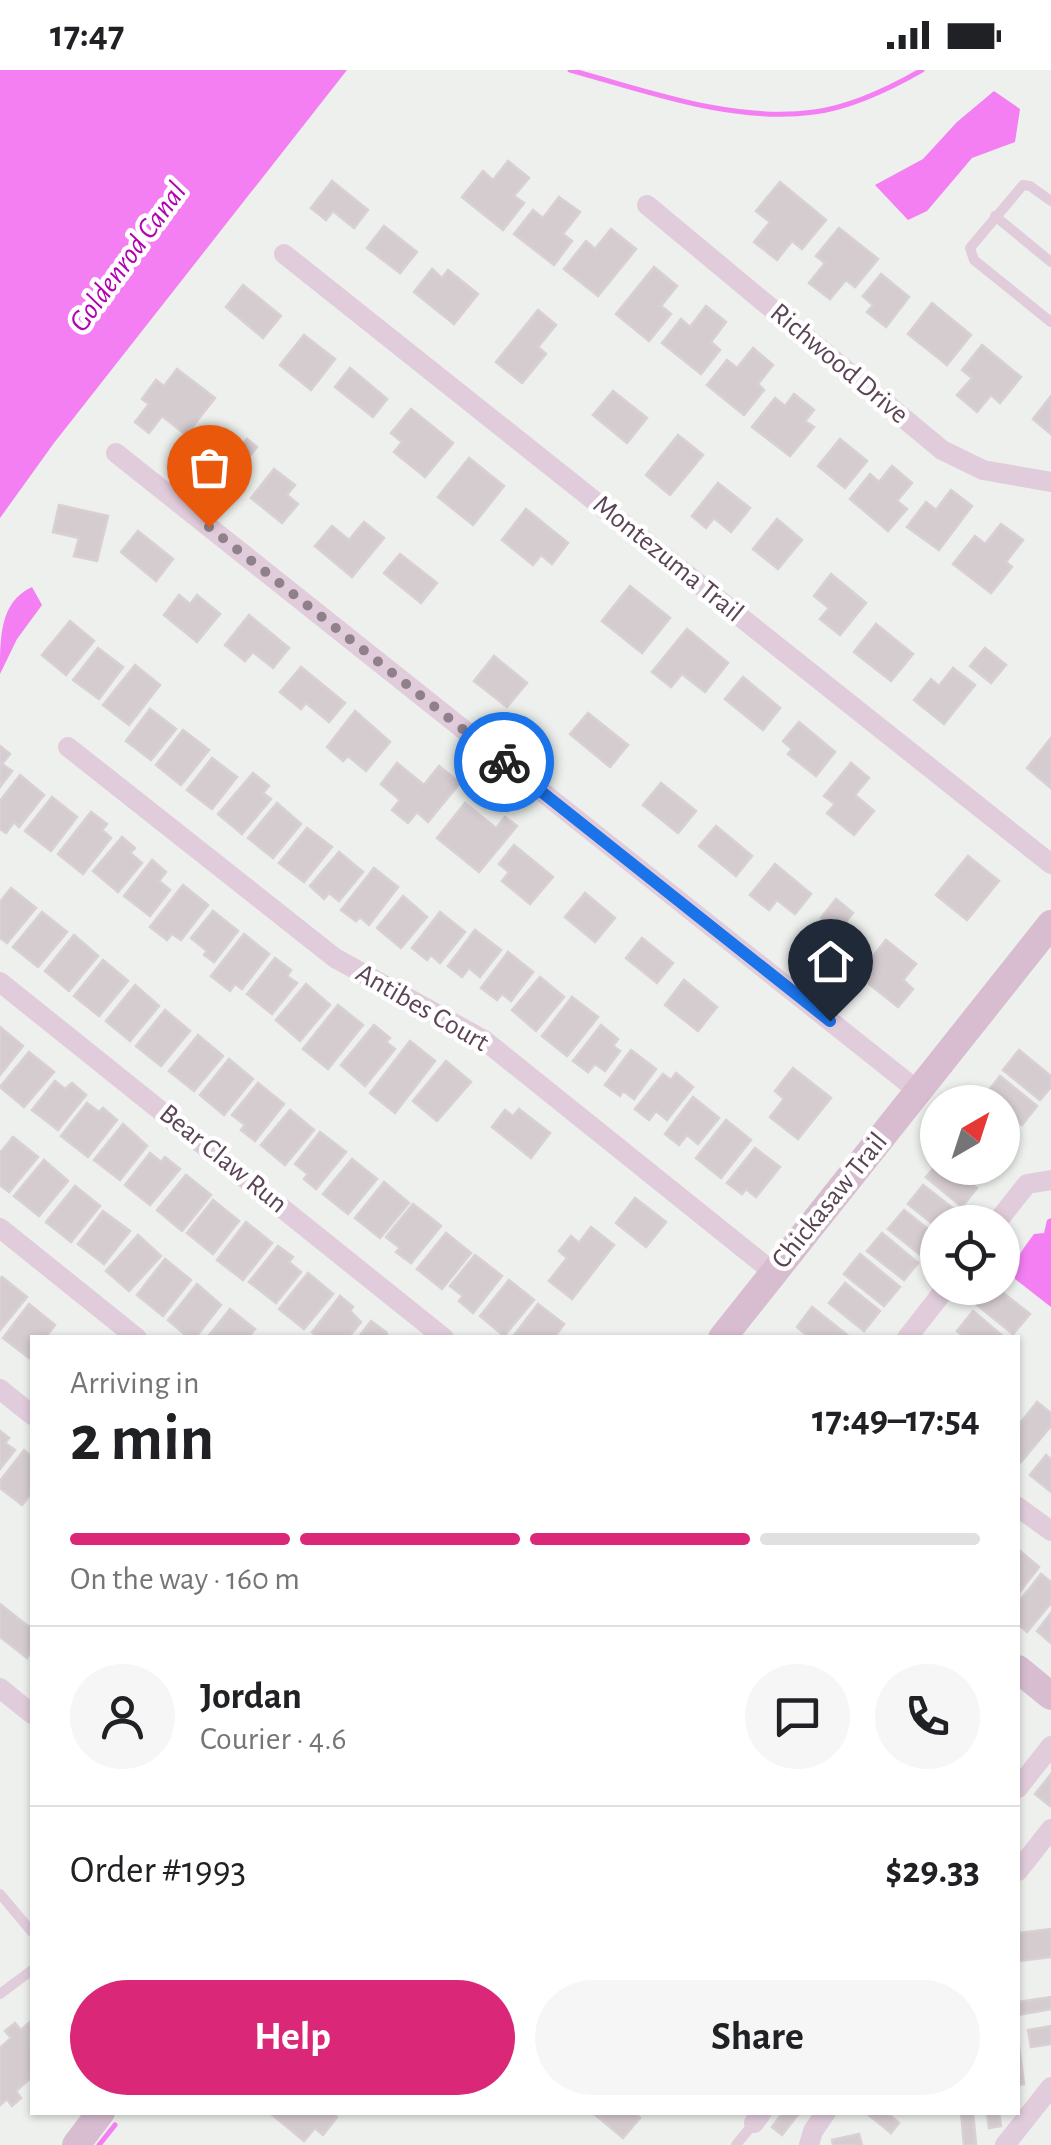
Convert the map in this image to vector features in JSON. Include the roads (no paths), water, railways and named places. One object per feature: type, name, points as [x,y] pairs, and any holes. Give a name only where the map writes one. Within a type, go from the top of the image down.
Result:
[{"type":"street","name":"Richwood Drive","points":[[647,205],[942,450],[983,470],[1051,482]]},
{"type":"street","name":"Montezuma Trail","points":[[284,254],[1051,864]]},
{"type":"street","points":[[116,453],[918,1091]]},
{"type":"street","name":"Antibes Court","points":[[68,748],[335,958],[484,1040],[773,1272]]},
{"type":"street","name":"Chickasaw Trail","points":[[724,1335],[1051,924]]},
{"type":"street","name":"Bear Claw Run","points":[[0,982],[440,1335]]},
{"type":"street","points":[[1010,1205],[1027,1184],[1051,1180]]},
{"type":"street","points":[[0,1228],[133,1335]]},
{"type":"street","points":[[909,1335],[933,1305]]},
{"type":"street","points":[[0,1389],[30,1412]]},
{"type":"street","points":[[1020,1508],[1051,1531]]},
{"type":"street","points":[[1020,1671],[1051,1696]]},
{"type":"street","points":[[0,1688],[30,1712]]},
{"type":"street","points":[[1020,1785],[1051,1746]]},
{"type":"street","points":[[1020,1868],[1051,1829]]},
{"type":"street","points":[[1005,2145],[1051,2087]]},
{"type":"street","points":[[76,2145],[99,2115]]},
{"type":"street","points":[[809,2145],[813,2130],[824,2115]]},
{"type":"lane","points":[[1051,201],[1022,185],[973,243],[970,254],[1051,322]]},
{"type":"lane","points":[[994,216],[1051,262]]},
{"type":"lane","points":[[0,1894],[30,1930]]},
{"type":"lane","points":[[0,1994],[30,1972]]},
{"type":"lane","points":[[736,2145],[758,2118]]},
{"type":"water","points":[[0,70],[347,70],[54,443],[0,518]]},
{"type":"water","points":[[994,91],[1020,109],[1015,142],[972,158],[927,211],[908,220],[875,185],[923,159],[957,122]]},
{"type":"water","points":[[32,587],[42,605],[17,639],[0,674],[2,634],[8,611],[21,593]]},
{"type":"water","points":[[1051,1218],[1051,1307],[1020,1283],[1020,1255],[1034,1234],[1044,1233]]},
{"type":"waterway","name":"Goldenrod Canal","points":[[570,70],[690,103],[783,114],[814,112],[856,102],[922,70]]},
{"type":"waterway","points":[[99,2145],[115,2125]]}]
